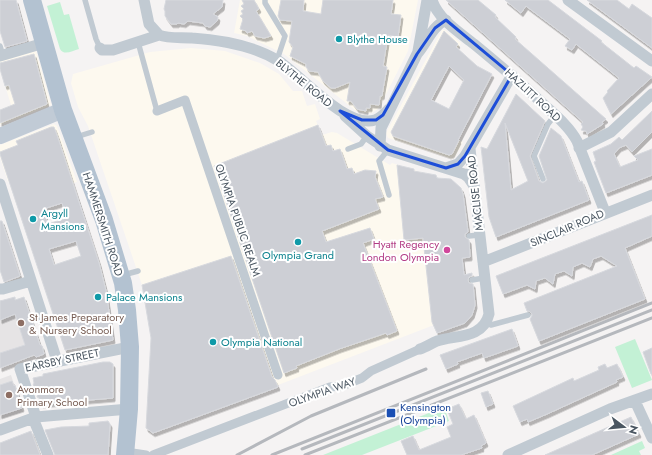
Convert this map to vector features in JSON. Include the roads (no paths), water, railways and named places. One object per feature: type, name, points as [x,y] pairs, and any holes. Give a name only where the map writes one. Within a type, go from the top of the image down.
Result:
[{"type":"main road","name":"HAMMERSMITH ROAD","points":[[32,0],[63,110],[104,220],[121,276],[127,310],[130,347],[129,409],[125,454]]},
{"type":"main road","points":[[0,136],[63,110]]},
{"type":"street","points":[[100,48],[108,51],[159,35],[149,24],[144,0]]},
{"type":"street","name":"BLYTHE ROAD","points":[[417,54],[427,0]]},
{"type":"street","name":"HAZLITT ROAD","points":[[432,0],[434,7],[446,20],[512,74],[572,132],[605,212]]},
{"type":"street","points":[[568,0],[652,61]]},
{"type":"street","name":"BLYTHE ROAD","points":[[384,148],[380,128],[389,109],[417,54],[425,45],[438,24],[446,20]]},
{"type":"street","name":"BLYTHE ROAD","points":[[159,35],[230,43],[259,51],[286,66],[340,111],[355,118],[370,121],[376,120],[389,109]]},
{"type":"street","points":[[1,53],[44,43]]},
{"type":"street","name":"MACLISE ROAD","points":[[487,322],[489,314],[483,262],[474,235],[474,186],[470,149],[512,74]]},
{"type":"street","points":[[579,148],[611,132],[652,94]]},
{"type":"street","name":"OLYMPIA PUBLIC REALM","points":[[157,111],[185,100],[278,375]]},
{"type":"street","points":[[340,111],[367,136],[384,148],[464,174],[474,186]]},
{"type":"street","points":[[446,168],[458,164],[470,149]]},
{"type":"street","points":[[0,184],[57,361]]},
{"type":"street","name":"SINCLAIR ROAD","points":[[483,262],[595,218],[605,212],[652,195]]},
{"type":"street","points":[[0,289],[31,281]]},
{"type":"street","name":"OLYMPIA WAY","points":[[153,455],[330,387],[342,386],[362,378],[371,371],[438,341],[462,336],[479,330],[487,322]]},
{"type":"street","name":"EARSBY STREET","points":[[34,417],[20,369],[130,347]]},
{"type":"street","points":[[508,455],[610,409],[652,394]]},
{"type":"street","points":[[635,400],[652,438]]},
{"type":"street","points":[[0,430],[34,417],[129,409]]},
{"type":"street","points":[[34,417],[48,455]]},
{"type":"street","points":[[125,454],[146,455]]},
{"type":"lane","points":[[85,0],[97,44],[100,48]]},
{"type":"lane","points":[[265,0],[265,3],[284,36],[277,60]]},
{"type":"lane","points":[[138,42],[157,111]]},
{"type":"lane","points":[[543,179],[534,156],[548,124],[555,115]]},
{"type":"lane","points":[[73,138],[92,132]]},
{"type":"lane","points":[[348,150],[362,144],[367,136]]},
{"type":"lane","points":[[384,148],[379,161],[389,195]]},
{"type":"lane","points":[[121,276],[138,271]]},
{"type":"lane","points":[[472,280],[484,278]]},
{"type":"lane","points":[[487,322],[491,325],[528,315]]},
{"type":"railway","points":[[272,455],[652,303]]},
{"type":"railway","points":[[302,449],[652,310]]},
{"type":"railway","points":[[305,455],[652,318]]},
{"type":"railway","points":[[237,455],[311,416],[426,369]]},
{"type":"place","name":"Blythe House","points":[[339,39]]},
{"type":"place","name":"Argyll Mansions","points":[[33,219]]},
{"type":"place","name":"Olympia Grand","points":[[298,242]]},
{"type":"place","name":"Hyatt Regency London Olympia","points":[[447,250]]},
{"type":"place","name":"Palace Mansions","points":[[98,297]]},
{"type":"place","name":"St James Preparatory & Nursery School","points":[[21,323]]},
{"type":"place","name":"Olympia National","points":[[213,342]]},
{"type":"place","name":"Avonmore Primary School","points":[[9,395]]},
{"type":"place","name":"Kensington (Olympia)","points":[[391,413]]}]
